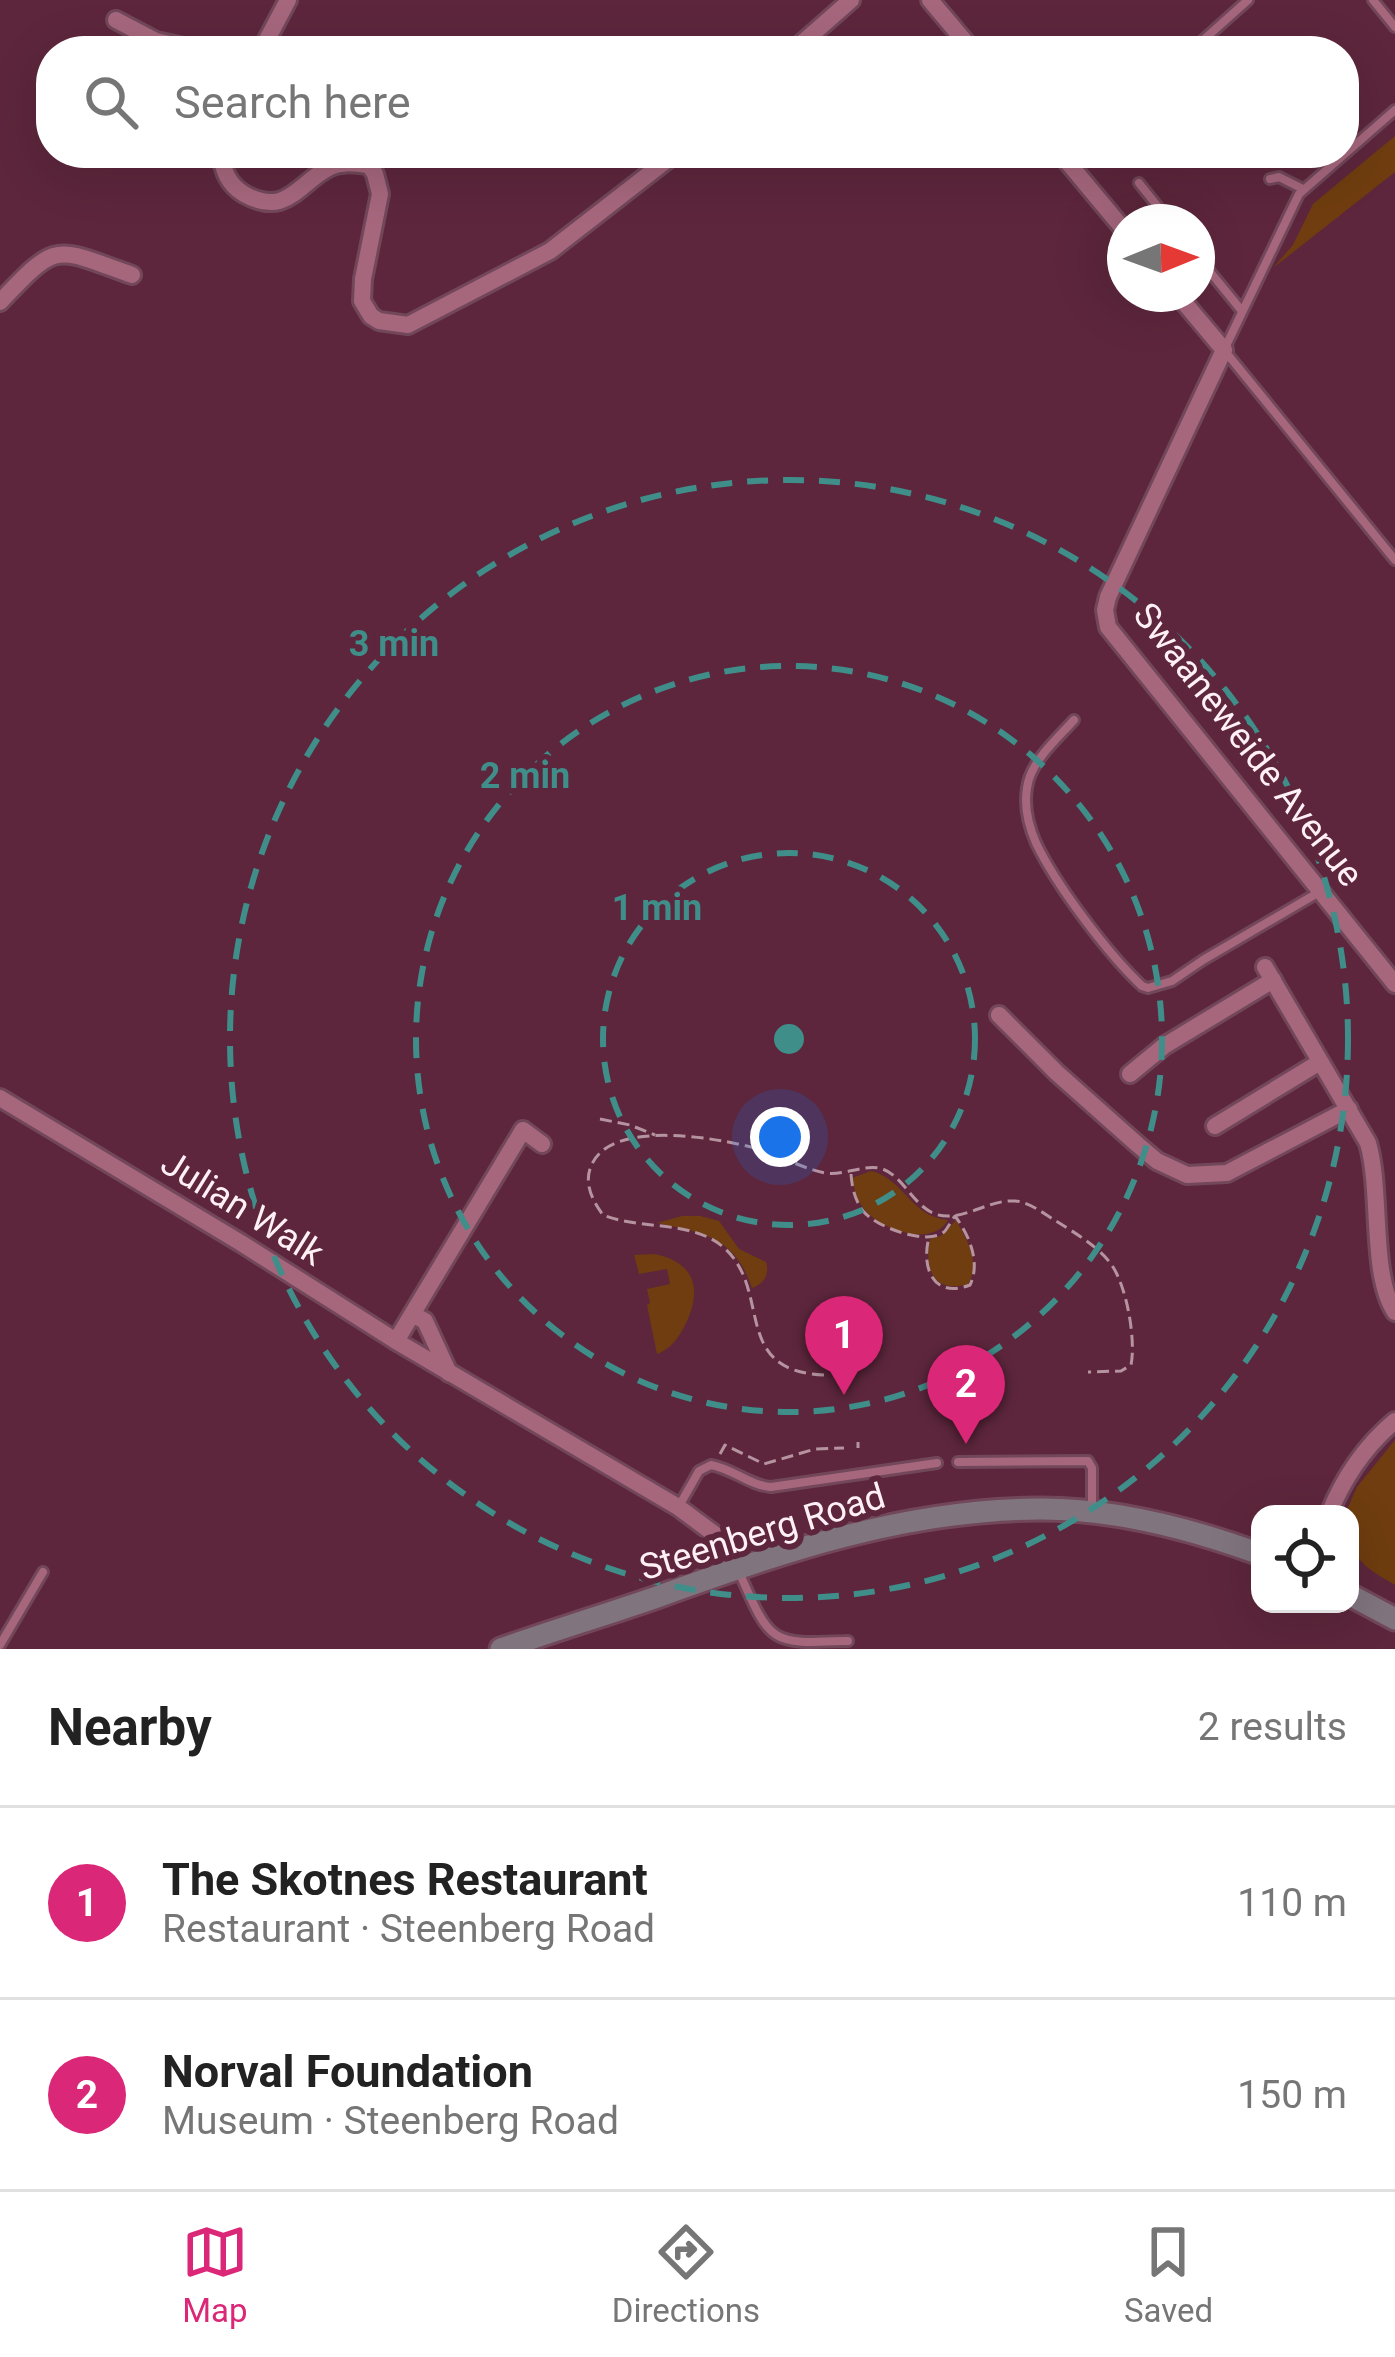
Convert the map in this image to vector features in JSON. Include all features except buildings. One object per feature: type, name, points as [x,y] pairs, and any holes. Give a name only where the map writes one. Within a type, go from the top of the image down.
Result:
[{"type":"main road","name":"Steenberg Road","points":[[501,1649],[829,1538],[932,1517],[1028,1509],[1092,1513],[1195,1532],[1251,1551]]},
{"type":"main road","points":[[1359,1600],[1395,1618]]},
{"type":"street","points":[[269,36],[288,0]]},
{"type":"street","points":[[810,36],[851,0]]},
{"type":"street","points":[[930,0],[960,36]]},
{"type":"street","points":[[116,20],[146,36]]},
{"type":"street","points":[[225,168],[234,188],[257,201],[270,202],[296,194],[330,168]]},
{"type":"street","points":[[375,168],[380,207],[362,301],[379,321],[408,325],[550,251],[657,168]]},
{"type":"street","points":[[1077,168],[1107,207]]},
{"type":"street","points":[[0,302],[37,263],[55,254],[71,254],[132,274]]},
{"type":"street","points":[[1192,312],[1224,350]]},
{"type":"street","name":"Swaaneweide Avenue","points":[[1224,350],[1108,597],[1106,620],[1112,634],[1395,984]]},
{"type":"street","points":[[1130,1074],[1269,973],[1368,1143],[1395,1312]]},
{"type":"street","points":[[999,1015],[1156,1161],[1187,1175],[1227,1173],[1349,1109]]},
{"type":"street","points":[[1215,1126],[1320,1062]]},
{"type":"street","name":"Julian Walk","points":[[0,1098],[678,1508],[717,1536],[736,1567]]},
{"type":"street","points":[[396,1341],[523,1130],[542,1144]]},
{"type":"street","points":[[414,1315],[425,1321],[450,1373]]},
{"type":"street","points":[[1333,1505],[1348,1472],[1395,1421]]},
{"type":"lane","points":[[1208,36],[1248,0]]},
{"type":"lane","points":[[1373,0],[1395,27]]},
{"type":"lane","name":"Swaaneweide Avenue","points":[[1359,141],[1395,110]]},
{"type":"lane","name":"Swaaneweide Avenue","points":[[1224,350],[1291,208],[1328,168]]},
{"type":"lane","points":[[1275,178],[1303,190]]},
{"type":"lane","points":[[1139,183],[1156,204]]},
{"type":"lane","points":[[1215,278],[1242,311]]},
{"type":"lane","points":[[1224,350],[1395,560]]},
{"type":"lane","points":[[1074,720],[1032,770],[1027,815],[1036,843],[1074,903],[1142,986],[1172,982],[1321,891]]},
{"type":"lane","points":[[958,1462],[1088,1461],[1092,1513]]},
{"type":"lane","points":[[678,1508],[699,1471],[711,1465],[771,1487],[938,1463]]},
{"type":"lane","points":[[736,1567],[768,1631],[783,1645],[848,1641]]},
{"type":"lane","points":[[0,1646],[43,1573]]},
{"type":"path","points":[[1275,178],[1278,168]]},
{"type":"path","points":[[600,1118],[658,1137]]},
{"type":"path","points":[[824,1375],[785,1366],[764,1346],[745,1276],[720,1245],[689,1232],[603,1215],[590,1193],[588,1175],[596,1156],[618,1142],[658,1137],[718,1140],[829,1174],[878,1168],[889,1173],[919,1205],[941,1216],[1013,1201],[1034,1208],[1113,1266],[1129,1318],[1131,1365],[1120,1371],[1088,1372]]},
{"type":"path","points":[[851,1173],[856,1200],[869,1217],[886,1227],[928,1237],[944,1232],[955,1216]]},
{"type":"path","points":[[928,1237],[925,1261],[933,1279],[951,1289],[970,1286],[976,1271],[974,1259],[955,1216]]},
{"type":"path","points":[[712,1455],[719,1455],[724,1445],[764,1464],[815,1449],[844,1448]]},
{"type":"shaded area","points":[[1395,136],[1395,172],[1273,268],[1293,245],[1313,204]]},
{"type":"shaded area","points":[[871,1171],[892,1181],[924,1212],[948,1220],[940,1229],[918,1234],[880,1222],[860,1203],[852,1178]]},
{"type":"shaded area","points":[[682,1216],[719,1221],[739,1249],[766,1262],[763,1281],[752,1288],[737,1258],[716,1240],[657,1223]]},
{"type":"shaded area","points":[[956,1220],[973,1268],[968,1284],[956,1286],[939,1282],[928,1260],[930,1239],[941,1236]]},
{"type":"shaded area","points":[[655,1254],[680,1264],[694,1291],[681,1332],[657,1354],[647,1289],[670,1284],[667,1269],[639,1274],[634,1255]]},
{"type":"shaded area","points":[[1395,1440],[1395,1585],[1359,1558],[1359,1505],[1349,1505],[1357,1487]]},
{"type":"place","name":"The Skotnes Restaurant","points":[[844,1395]]},
{"type":"place","name":"Norval Foundation","points":[[966,1444]]}]
